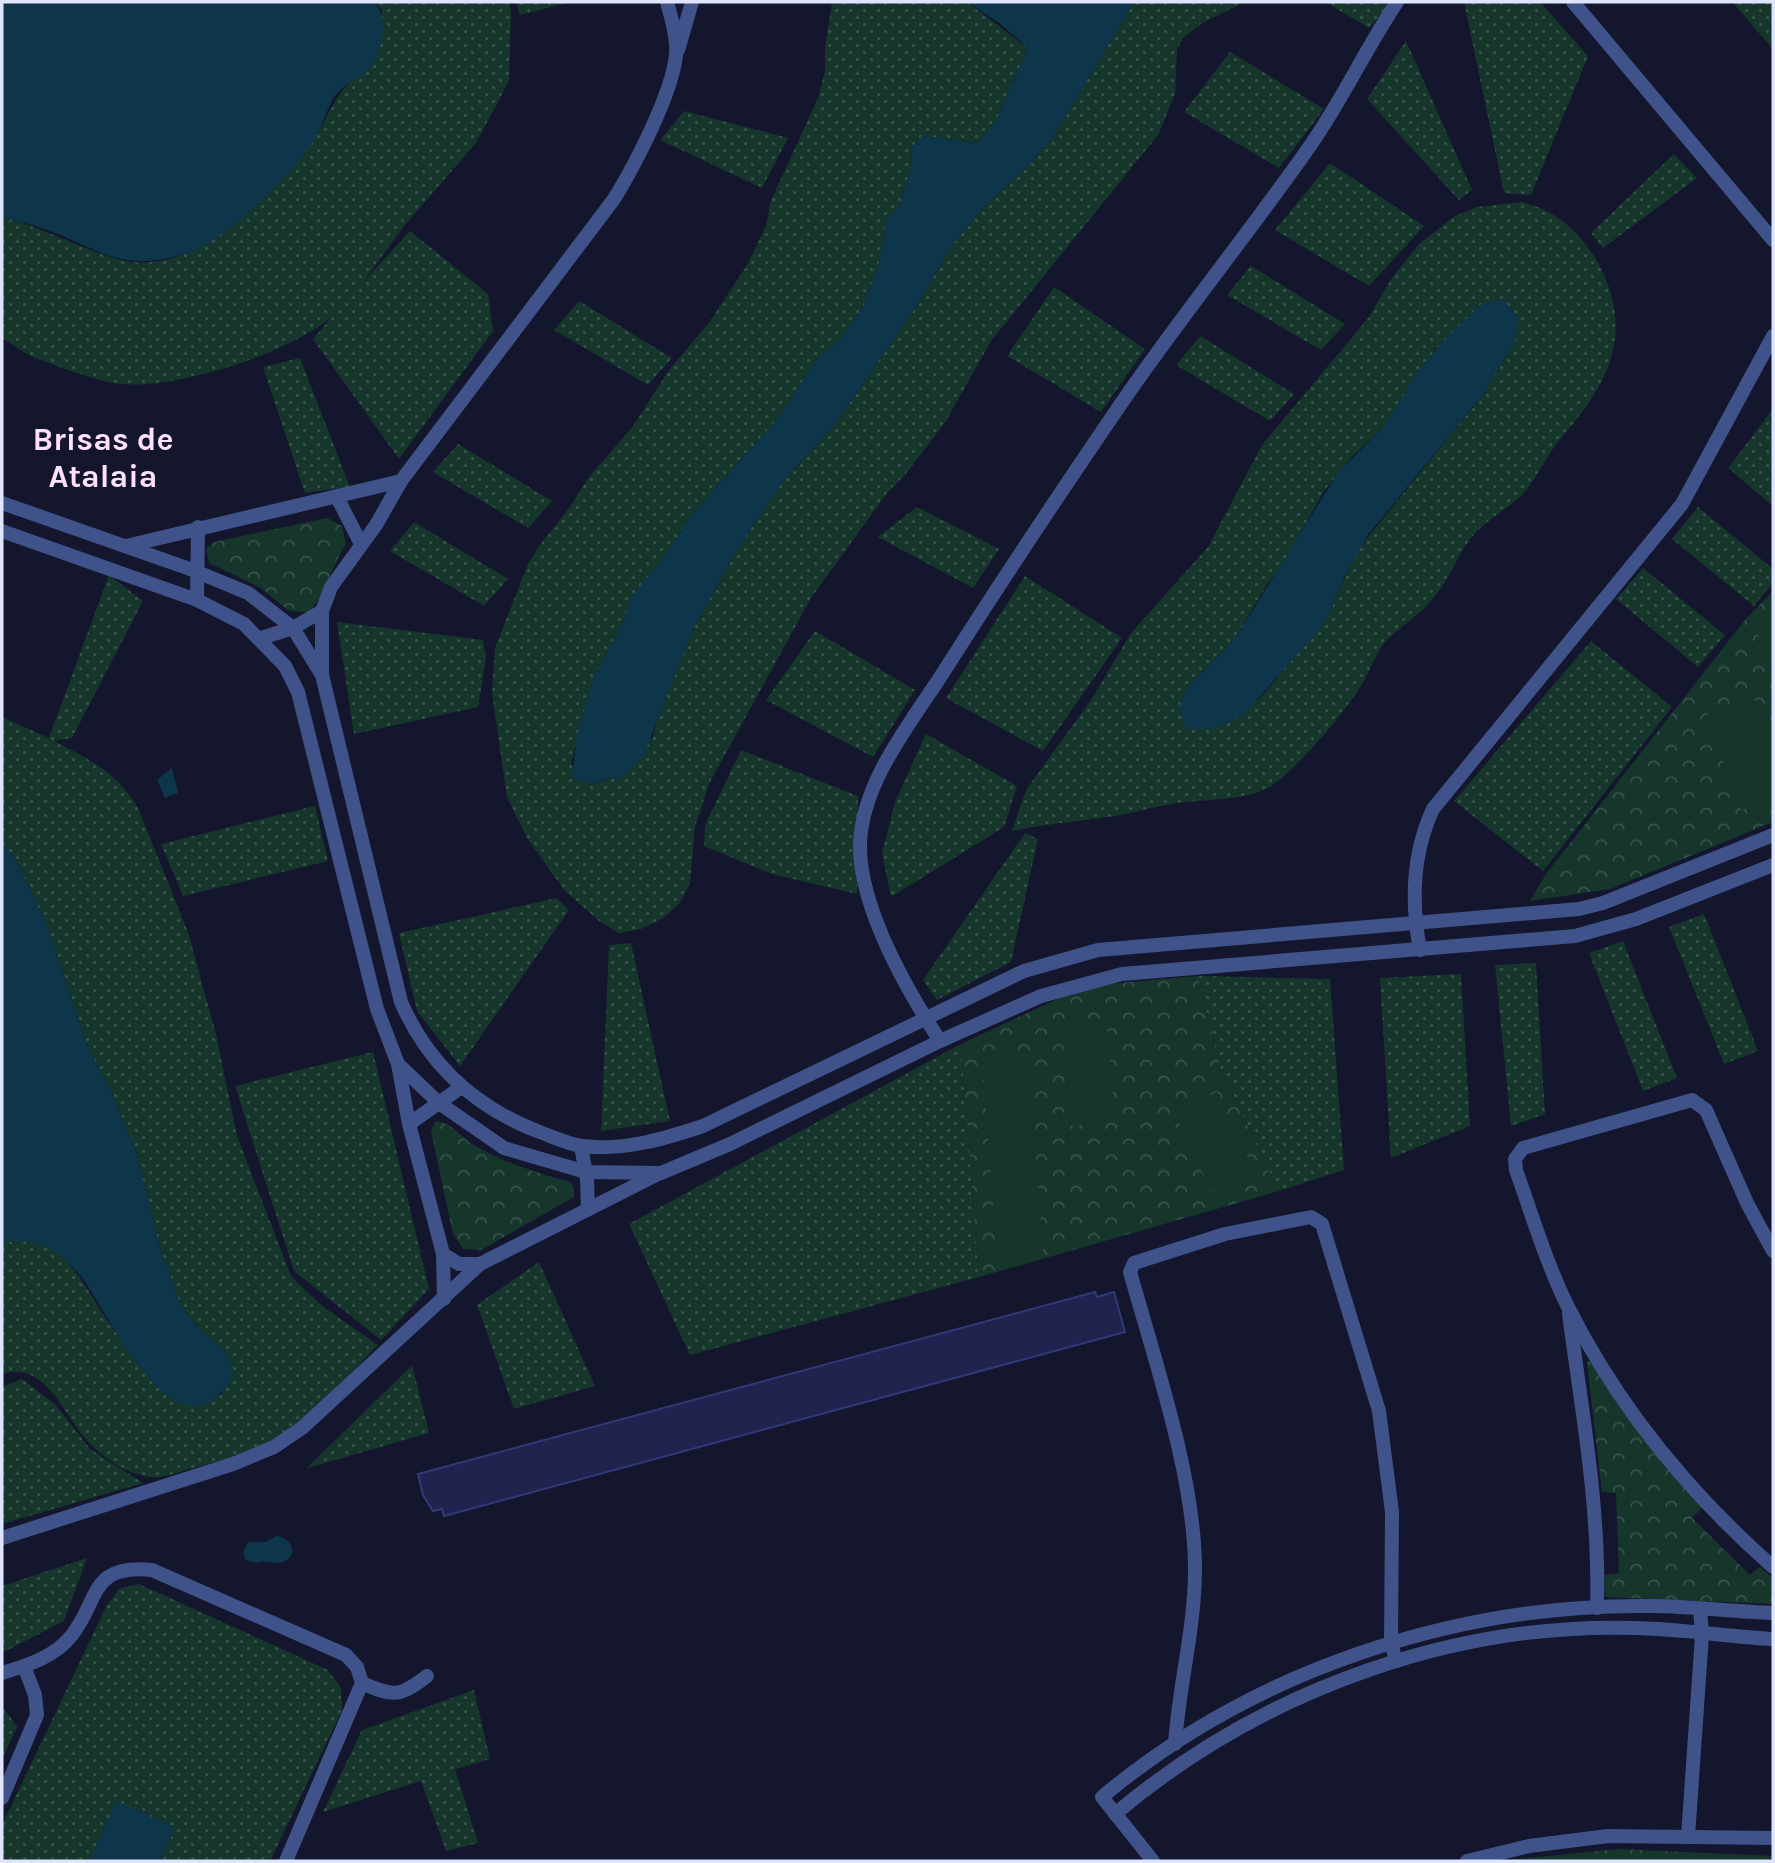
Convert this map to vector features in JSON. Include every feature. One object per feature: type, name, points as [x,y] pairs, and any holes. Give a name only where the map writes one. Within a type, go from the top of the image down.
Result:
[{"type":"street","points":[[667,2],[676,54]]},
{"type":"street","points":[[692,2],[668,85],[638,161],[614,200],[401,481],[389,505],[342,568],[322,611],[322,675],[401,1002],[413,1030],[434,1060],[460,1087],[518,1123],[581,1146],[620,1146],[657,1141],[704,1126],[1024,971],[1098,950],[1579,909],[1604,903],[1773,835]]},
{"type":"street","points":[[940,1041],[925,1018],[876,919],[860,844],[868,803],[889,759],[986,606],[1129,393],[1307,151],[1397,2]]},
{"type":"street","points":[[1573,2],[1773,240]]},
{"type":"street","points":[[1420,950],[1414,924],[1417,855],[1422,832],[1433,809],[1682,505],[1773,336]]},
{"type":"street","points":[[125,546],[401,481]]},
{"type":"street","points":[[337,497],[361,544]]},
{"type":"street","points":[[2,503],[195,571],[248,593],[293,628],[322,675]]},
{"type":"street","points":[[197,600],[195,571],[198,527]]},
{"type":"street","points":[[2,531],[197,600],[244,624],[261,638],[285,666],[299,691],[377,1009],[398,1065],[409,1124],[443,1254],[444,1299]]},
{"type":"street","points":[[261,638],[293,628],[322,611]]},
{"type":"street","points":[[2,1538],[233,1464],[274,1447],[302,1428],[480,1264],[661,1173],[730,1144],[940,1041],[1041,996],[1122,974],[1420,950],[1600,931],[1773,865]]},
{"type":"street","points":[[398,1065],[439,1102],[504,1148],[586,1172],[661,1173]]},
{"type":"street","points":[[409,1124],[460,1087]]},
{"type":"street","points":[[1773,1251],[1747,1203],[1706,1110],[1692,1100],[1523,1148],[1518,1153],[1516,1170],[1568,1306],[1626,1403],[1674,1469],[1773,1567]]},
{"type":"street","points":[[581,1146],[588,1209]]},
{"type":"street","points":[[1175,1744],[1191,1637],[1194,1541],[1185,1480],[1130,1272],[1134,1264],[1225,1234],[1311,1217],[1322,1224],[1354,1318],[1379,1411],[1392,1512],[1391,1643],[1396,1661]]},
{"type":"street","points":[[443,1254],[459,1264],[480,1264]]},
{"type":"street","points":[[1568,1306],[1593,1486],[1598,1563],[1597,1608]]},
{"type":"street","points":[[2,1673],[52,1654],[73,1634],[94,1592],[104,1580],[133,1568],[152,1570],[346,1655],[357,1667],[362,1682],[286,1861]]},
{"type":"street","points":[[1153,1861],[1102,1797],[1134,1770],[1175,1744],[1245,1703],[1322,1667],[1391,1643],[1500,1617],[1650,1606],[1773,1613]]},
{"type":"street","points":[[1688,1837],[1702,1635],[1700,1609]]},
{"type":"street","points":[[1115,1814],[1153,1782],[1262,1717],[1337,1681],[1396,1661],[1499,1637],[1601,1629],[1656,1629],[1773,1639]]},
{"type":"street","points":[[2,1798],[37,1715],[35,1695],[24,1666]]},
{"type":"street","points":[[362,1682],[387,1694],[407,1691],[427,1676]]},
{"type":"street","points":[[1467,1861],[1529,1846],[1608,1836],[1773,1838]]},
{"type":"green space","points":[[374,2],[509,2],[511,12],[509,81],[476,143],[404,226],[363,282],[410,231],[488,294],[493,331],[399,459],[313,339],[333,316],[290,343],[232,366],[172,381],[145,384],[113,383],[75,372],[29,355],[2,338],[2,217],[117,259],[145,262],[173,258],[200,246],[250,211],[272,189],[309,146],[345,87],[365,72],[382,10]]},
{"type":"green space","points":[[516,2],[571,2],[520,15]]},
{"type":"green space","points":[[832,2],[967,2],[1028,48],[997,119],[978,143],[922,136],[912,147],[911,168],[899,206],[887,219],[879,263],[863,308],[840,339],[816,360],[781,415],[689,518],[662,560],[632,596],[623,623],[594,676],[571,764],[597,783],[611,777],[653,737],[658,716],[694,627],[738,548],[780,485],[835,424],[911,314],[953,244],[984,207],[1032,162],[1053,137],[1134,2],[1245,2],[1202,23],[1184,37],[1177,49],[1175,94],[1158,135],[991,341],[946,421],[905,475],[887,493],[811,598],[709,784],[695,827],[690,883],[680,903],[663,918],[641,929],[619,933],[599,921],[565,891],[527,838],[507,797],[492,693],[495,648],[528,564],[540,545],[570,507],[589,477],[633,426],[669,370],[711,320],[747,265],[767,224],[770,203],[818,98],[825,71],[825,48]]},
{"type":"green space","points":[[1325,2],[1393,2],[1369,28]]},
{"type":"green space","points":[[1464,2],[1540,2],[1588,56],[1531,195],[1504,193]]},
{"type":"green space","points":[[1732,2],[1773,2],[1773,49]]},
{"type":"green space","points":[[1406,41],[1472,190],[1459,200],[1367,99]]},
{"type":"green space","points":[[1230,52],[1324,109],[1279,168],[1184,112]]},
{"type":"green space","points":[[684,111],[788,138],[762,188],[660,140]]},
{"type":"green space","points":[[1674,154],[1697,178],[1603,248],[1591,233]]},
{"type":"green space","points":[[1330,163],[1424,226],[1369,286],[1275,230]]},
{"type":"green space","points":[[1521,202],[1545,210],[1565,223],[1597,261],[1609,287],[1615,311],[1612,355],[1604,376],[1579,417],[1523,494],[1474,534],[1435,596],[1384,644],[1362,684],[1318,742],[1266,789],[1245,796],[1178,803],[1110,817],[1012,831],[1026,790],[1091,700],[1131,633],[1208,547],[1262,445],[1369,317],[1391,279],[1419,244],[1455,216],[1477,207]],"holes":[[[1483,303],[1516,339],[1485,392],[1356,552],[1329,614],[1263,695],[1229,723],[1188,687],[1235,639],[1268,583],[1282,566],[1324,491],[1351,458],[1384,426],[1435,350]]]},
{"type":"green space","points":[[1251,266],[1345,324],[1321,350],[1227,295]]},
{"type":"green space","points":[[1054,287],[1145,349],[1101,412],[1007,356]]},
{"type":"green space","points":[[579,301],[672,358],[648,385],[554,330]]},
{"type":"green space","points":[[1200,336],[1294,394],[1270,421],[1176,365]]},
{"type":"green space","points":[[300,358],[350,487],[305,493],[263,367]]},
{"type":"green space","points":[[1773,409],[1773,506],[1728,468]]},
{"type":"green space","points":[[458,444],[552,501],[528,528],[433,472]]},
{"type":"green space","points":[[917,507],[999,549],[973,588],[878,537]]},
{"type":"green space","points":[[1698,507],[1773,569],[1773,583],[1754,606],[1672,539]]},
{"type":"green space","points":[[327,518],[342,526],[346,544],[317,601],[308,612],[289,611],[261,588],[209,563],[206,549],[214,542]]},
{"type":"green space","points":[[414,522],[508,579],[484,606],[390,551]]},
{"type":"green space","points":[[1643,568],[1725,635],[1698,667],[1616,599]]},
{"type":"green space","points":[[109,575],[143,601],[72,738],[54,741],[111,775],[138,808],[188,932],[216,1034],[237,1136],[291,1276],[322,1306],[378,1345],[315,1411],[272,1442],[245,1453],[155,1477],[130,1472],[102,1455],[80,1432],[58,1399],[39,1380],[16,1372],[2,1374],[2,1243],[25,1241],[43,1245],[59,1254],[83,1282],[115,1331],[180,1403],[203,1405],[222,1394],[228,1354],[194,1324],[181,1306],[160,1248],[136,1151],[110,1089],[88,1048],[46,924],[16,860],[2,843],[2,717],[49,738]]},
{"type":"green space","points":[[1025,576],[1122,638],[1043,751],[946,698]]},
{"type":"green space","points":[[1773,591],[1773,822],[1610,889],[1530,901],[1546,874],[1745,620]]},
{"type":"green space","points":[[1773,617],[1773,676],[1754,624]]},
{"type":"green space","points":[[337,622],[483,640],[486,658],[478,707],[354,734]]},
{"type":"green space","points":[[815,631],[915,690],[873,757],[766,700]]},
{"type":"green space","points":[[1591,641],[1672,707],[1543,871],[1454,801]]},
{"type":"green space","points":[[1754,698],[1773,751],[1773,798],[1741,810],[1706,715]]},
{"type":"green space","points":[[926,734],[1017,786],[1004,827],[891,897],[882,853],[895,802]]},
{"type":"green space","points":[[741,750],[858,796],[857,894],[772,874],[704,846],[705,825]]},
{"type":"green space","points":[[315,806],[328,861],[183,896],[161,844]]},
{"type":"green space","points":[[1025,833],[1038,839],[1011,962],[937,1000],[923,980]]},
{"type":"green space","points":[[557,898],[569,910],[460,1066],[417,1011],[399,933]]},
{"type":"green space","points":[[1704,914],[1758,1051],[1724,1064],[1669,927]]},
{"type":"green space","points":[[1623,941],[1677,1078],[1643,1091],[1589,953]]},
{"type":"green space","points":[[631,943],[670,1121],[601,1131],[609,945]]},
{"type":"green space","points":[[1536,963],[1545,1114],[1511,1126],[1495,965]]},
{"type":"green space","points":[[1461,974],[1470,1126],[1391,1158],[1380,978]]},
{"type":"green space","points":[[1198,976],[1330,979],[1344,1170],[1279,1191],[1221,1071]]},
{"type":"green space","points":[[1198,976],[1221,1071],[1279,1191],[979,1277],[961,1044],[1070,993],[1108,984]]},
{"type":"green space","points":[[1107,1025],[1115,1122],[1070,1126],[1062,1028]]},
{"type":"green space","points":[[961,1044],[979,1277],[690,1355],[629,1224]]},
{"type":"green space","points":[[373,1052],[429,1289],[381,1340],[294,1271],[235,1086]]},
{"type":"green space","points":[[1028,1054],[1043,1254],[997,1257],[982,1058]]},
{"type":"green space","points":[[1217,1092],[1259,1181],[1216,1201],[1174,1113]]},
{"type":"green space","points":[[435,1122],[445,1123],[472,1144],[495,1156],[570,1182],[574,1187],[574,1197],[481,1250],[463,1249],[453,1234],[431,1131]]},
{"type":"green space","points":[[539,1262],[595,1386],[514,1409],[477,1305]]},
{"type":"green space","points":[[1594,1360],[1702,1508],[1692,1518],[1750,1575],[1760,1567],[1773,1578],[1773,1604],[1606,1597],[1604,1575],[1619,1573],[1616,1493],[1602,1492],[1587,1362]]},
{"type":"green space","points":[[412,1365],[429,1433],[307,1468]]},
{"type":"green space","points":[[22,1379],[56,1405],[90,1449],[143,1483],[2,1524],[2,1387]]},
{"type":"green space","points":[[87,1558],[64,1621],[2,1653],[2,1586]]},
{"type":"green space","points":[[139,1584],[328,1670],[341,1688],[342,1710],[270,1861],[160,1861],[175,1828],[117,1802],[89,1861],[2,1861],[2,1825],[107,1605],[119,1589]]},
{"type":"green space","points":[[474,1690],[490,1759],[455,1769],[478,1843],[446,1851],[421,1781],[323,1812],[362,1730]]},
{"type":"green space","points":[[2,1706],[17,1727],[2,1759]]},
{"type":"green space","points":[[1618,1849],[1773,1856],[1773,1861],[1499,1861]]},
{"type":"water","points":[[2,2],[374,2],[379,9],[383,28],[380,48],[371,66],[338,92],[315,139],[274,188],[238,222],[201,247],[173,257],[137,261],[106,255],[51,231],[2,217]]},
{"type":"water","points":[[967,2],[1134,2],[1053,137],[1032,162],[984,207],[953,244],[911,314],[835,424],[780,485],[738,548],[694,627],[643,757],[618,781],[610,777],[591,783],[577,780],[572,777],[577,736],[594,676],[623,623],[632,596],[662,560],[689,518],[781,415],[816,360],[840,339],[863,308],[879,263],[887,219],[899,206],[911,168],[912,147],[922,136],[978,143],[997,119],[1028,48],[998,22]]},
{"type":"water","points":[[1504,300],[1517,317],[1516,339],[1485,392],[1368,535],[1346,573],[1329,614],[1316,633],[1247,711],[1229,723],[1208,730],[1186,728],[1179,707],[1188,687],[1235,639],[1337,474],[1384,426],[1421,367],[1450,334],[1483,303]]},
{"type":"water","points":[[172,768],[178,793],[165,798],[157,780]]},
{"type":"water","points":[[2,843],[16,860],[46,924],[88,1048],[110,1089],[136,1151],[160,1248],[181,1306],[194,1324],[228,1354],[233,1375],[213,1400],[192,1406],[171,1398],[151,1380],[131,1355],[84,1280],[58,1254],[28,1242],[2,1243]]},
{"type":"water","points":[[277,1536],[292,1546],[289,1558],[278,1563],[246,1560],[243,1552],[248,1542],[265,1542]]},
{"type":"water","points":[[117,1801],[175,1828],[160,1861],[89,1861]]},
{"type":"building","points":[[1095,1292],[1097,1297],[1114,1292],[1125,1332],[444,1516],[442,1509],[433,1511],[423,1495],[418,1474]]},
{"type":"district","name":"Brisas de Atalaia","points":[[103,458]]}]
